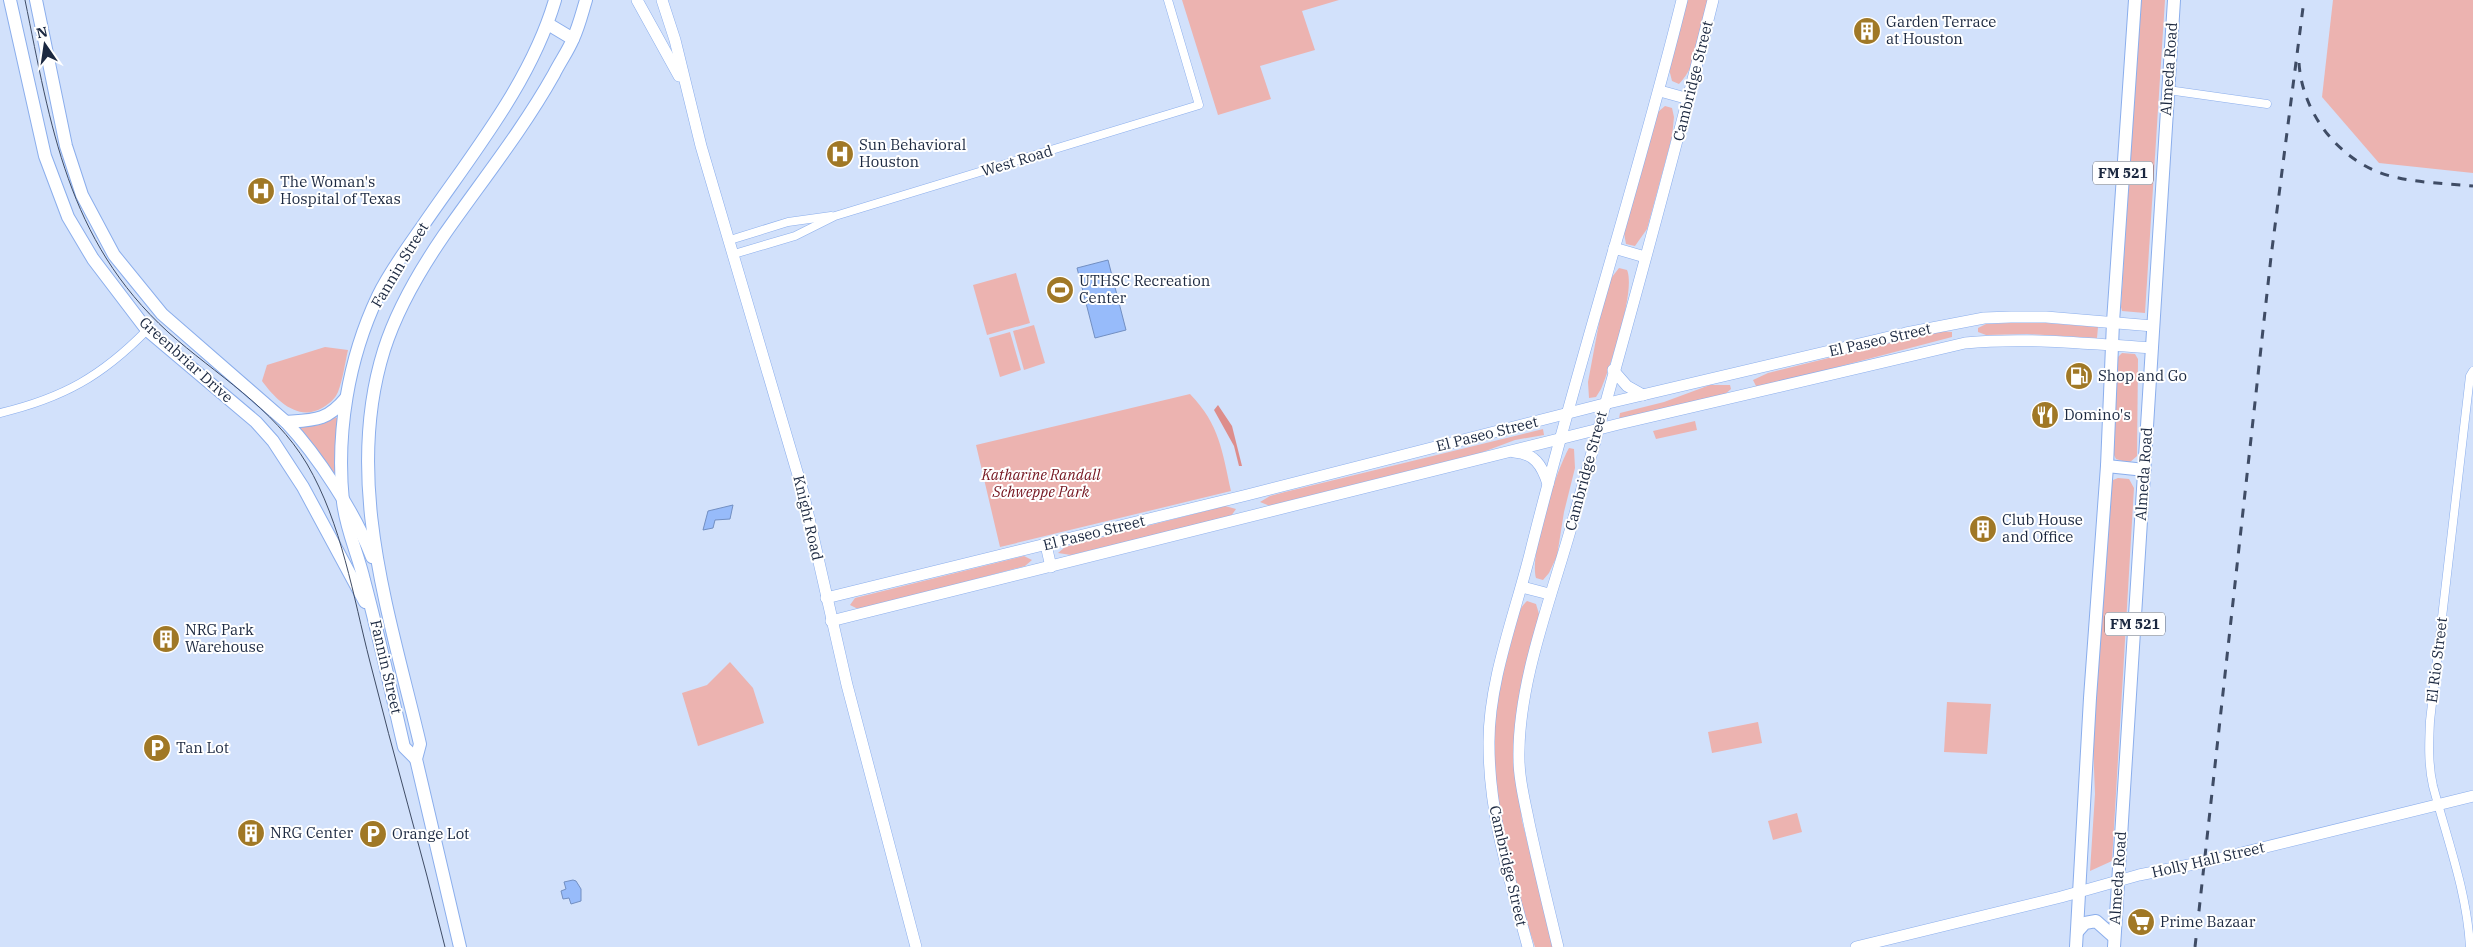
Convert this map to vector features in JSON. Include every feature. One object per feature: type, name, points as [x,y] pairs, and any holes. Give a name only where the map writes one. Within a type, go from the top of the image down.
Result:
[{"type":"main road","name":"Greenbriar Drive","points":[[10,0],[45,156],[68,218],[92,259],[147,330],[256,422],[273,441],[303,487],[374,618]]},
{"type":"main road","name":"Greenbriar Drive","points":[[36,0],[66,146],[82,195],[114,255],[162,314],[286,422],[322,469],[343,503],[368,546],[381,578]]},
{"type":"main road","name":"Fannin Street","points":[[416,759],[404,746],[374,618],[343,503],[342,435],[346,398],[361,341],[378,295],[513,92],[548,24],[555,0]]},
{"type":"main road","name":"Fannin Street","points":[[460,947],[416,759],[420,744],[381,578],[373,532],[367,464],[368,426],[384,349],[414,283],[443,237],[535,107],[573,39],[586,0]]},
{"type":"main road","name":"FM 521","points":[[2076,947],[2090,698],[2107,466],[2113,322],[2135,0]]},
{"type":"main road","name":"Almeda Road","points":[[2114,942],[2174,0]]},
{"type":"main road","points":[[548,24],[573,39]]},
{"type":"main road","points":[[286,422],[319,420],[335,411],[346,398]]},
{"type":"main road","points":[[2107,466],[2145,470]]},
{"type":"main road","points":[[2078,932],[2085,922],[2096,921],[2114,942]]},
{"type":"street","name":"Knight Road","points":[[637,0],[659,35],[688,93]]},
{"type":"street","name":"Knight Road","points":[[662,0],[675,40],[701,146],[803,492],[831,622],[916,947]]},
{"type":"street","name":"West Road","points":[[734,254],[795,236],[835,216],[1199,105],[1168,0]]},
{"type":"street","name":"Cambridge Street","points":[[1528,947],[1493,810],[1488,743],[1500,669],[1548,484],[1660,91],[1682,0]]},
{"type":"street","name":"Cambridge Street","points":[[1558,947],[1540,875],[1518,759],[1526,692],[1549,594],[1573,520],[1689,99],[1714,0]]},
{"type":"street","points":[[2168,90],[2267,104]]},
{"type":"street","points":[[1660,91],[1689,99]]},
{"type":"street","name":"West Road","points":[[730,240],[801,219],[835,216]]},
{"type":"street","points":[[1614,248],[1644,257]]},
{"type":"street","name":"El Paseo Street","points":[[826,598],[1247,495],[1604,404],[1960,322],[1984,318],[2020,316],[2153,326]]},
{"type":"street","points":[[1960,322],[1965,343]]},
{"type":"street","points":[[0,413],[59,394],[87,380],[118,359],[147,330]]},
{"type":"street","name":"El Paseo Street","points":[[831,622],[1562,438],[1745,393],[1965,343],[2025,340],[2152,348]]},
{"type":"street","points":[[1614,370],[1627,386],[1643,395]]},
{"type":"street","name":"El Rio Street","points":[[2470,947],[2463,898],[2433,786],[2430,766],[2430,721],[2456,480],[2470,376],[2473,371]]},
{"type":"street","points":[[1740,372],[1745,393]]},
{"type":"street","points":[[1507,452],[1522,452],[1535,459],[1540,464],[1548,484]]},
{"type":"street","points":[[1247,495],[1248,517]]},
{"type":"street","points":[[1046,544],[1051,567]]},
{"type":"street","points":[[1522,587],[1549,594]]},
{"type":"street","name":"Holly Hall Street","points":[[1856,947],[2118,881],[2473,796]]},
{"type":"green space","points":[[1182,0],[1339,0],[1302,11],[1315,50],[1260,66],[1271,99],[1218,115]]},
{"type":"green space","points":[[1686,0],[1709,0],[1695,55],[1686,76],[1679,84],[1672,81],[1669,69]]},
{"type":"green space","points":[[2140,0],[2165,0],[2145,313],[2122,311],[2121,307]]},
{"type":"green space","points":[[2333,0],[2473,0],[2473,173],[2379,163],[2322,97]]},
{"type":"green space","points":[[1665,106],[1672,108],[1674,117],[1672,137],[1647,229],[1635,246],[1626,244],[1624,233],[1658,112]]},
{"type":"green space","points":[[1619,268],[1627,270],[1629,280],[1621,329],[1601,389],[1596,397],[1589,398],[1588,382],[1603,302],[1609,281]]},
{"type":"green space","points":[[1016,273],[1030,323],[987,335],[973,285]]},
{"type":"green space","points":[[2033,322],[2098,327],[2097,338],[2027,334],[1986,335],[1978,332],[1978,328],[1986,324]]},
{"type":"green space","points":[[1034,325],[1045,363],[1024,370],[1013,331]]},
{"type":"green space","points":[[1938,331],[1952,332],[1952,337],[1776,383],[1756,386],[1753,380],[1768,373]]},
{"type":"green space","points":[[1010,332],[1021,370],[1000,377],[989,338]]},
{"type":"green space","points":[[325,347],[348,350],[338,392],[332,401],[322,408],[313,412],[296,411],[281,402],[262,381],[267,365]]},
{"type":"green space","points":[[2122,353],[2135,354],[2138,359],[2137,456],[2129,463],[2116,459],[2112,451],[2118,357]]},
{"type":"green space","points":[[1710,385],[1730,385],[1731,389],[1725,394],[1619,419],[1620,413],[1664,402]]},
{"type":"green space","name":"Katharine Randall Schweppe Park","points":[[1190,394],[1200,405],[1214,428],[1222,451],[1231,491],[1000,547],[976,445]]},
{"type":"green space","points":[[335,417],[339,419],[336,473],[332,474],[300,430],[302,426],[319,425]]},
{"type":"green space","points":[[1695,421],[1697,430],[1656,439],[1653,431]]},
{"type":"green space","points":[[1543,429],[1544,435],[1515,440],[1467,458],[1270,506],[1260,502],[1270,496],[1285,492]]},
{"type":"green space","points":[[1569,448],[1574,449],[1575,468],[1564,512],[1557,556],[1549,573],[1543,580],[1536,578],[1536,551],[1551,493]]},
{"type":"green space","points":[[2118,478],[2129,479],[2134,488],[2112,861],[2090,871],[2095,794],[2093,743],[2109,487],[2113,480]]},
{"type":"green space","points":[[1225,506],[1236,509],[1231,516],[1071,555],[1058,553],[1065,547]]},
{"type":"green space","points":[[1024,556],[1032,560],[1025,566],[860,610],[850,605],[855,598]]},
{"type":"green space","points":[[1527,601],[1536,604],[1539,614],[1515,759],[1522,821],[1554,947],[1535,947],[1505,843],[1496,790],[1493,725],[1498,693],[1517,617]]},
{"type":"green space","points":[[730,662],[753,688],[764,723],[698,746],[682,693],[707,685]]},
{"type":"green space","points":[[1947,702],[1991,704],[1987,754],[1944,752]]},
{"type":"green space","points":[[1758,722],[1762,743],[1712,753],[1708,732]]},
{"type":"green space","points":[[1797,813],[1802,832],[1773,840],[1768,821]]},
{"type":"shaded area","points":[[1218,405],[1232,426],[1242,466],[1239,466],[1234,446],[1214,410]]},
{"type":"water","points":[[1108,260],[1126,330],[1095,338],[1077,268]]},
{"type":"water","points":[[733,505],[730,519],[715,520],[713,528],[703,530],[708,511]]},
{"type":"water","points":[[576,881],[581,889],[581,901],[571,904],[569,898],[563,899],[561,891],[566,889],[564,882]]},
{"type":"tram line","points":[[25,0],[44,92],[68,179],[85,220],[107,259],[134,296],[168,332],[243,393],[278,425],[307,464],[319,487],[338,536],[345,561],[445,947]]},
{"type":"railway","points":[[2195,947],[2271,257],[2304,0]]},
{"type":"railway","points":[[2299,63],[2306,97],[2323,128],[2334,142],[2362,164],[2389,176],[2425,182],[2473,186]]},
{"type":"place","name":"Garden Terrace at Houston","points":[[1867,31]]},
{"type":"place","name":"Sun Behavioral Houston","points":[[840,154]]},
{"type":"place","name":"The Woman's Hospital of Texas","points":[[261,191]]},
{"type":"place","name":"UTHSC Recreation Center","points":[[1060,290]]},
{"type":"place","name":"Shop and Go","points":[[2079,376]]},
{"type":"place","name":"Domino's","points":[[2045,415]]},
{"type":"place","name":"Club House and Office","points":[[1983,529]]},
{"type":"place","name":"NRG Park Warehouse","points":[[166,639]]},
{"type":"place","name":"Tan Lot","points":[[157,748]]},
{"type":"place","name":"NRG Center","points":[[251,833]]},
{"type":"place","name":"Orange Lot","points":[[373,834]]},
{"type":"place","name":"Prime Bazaar","points":[[2141,922]]}]
